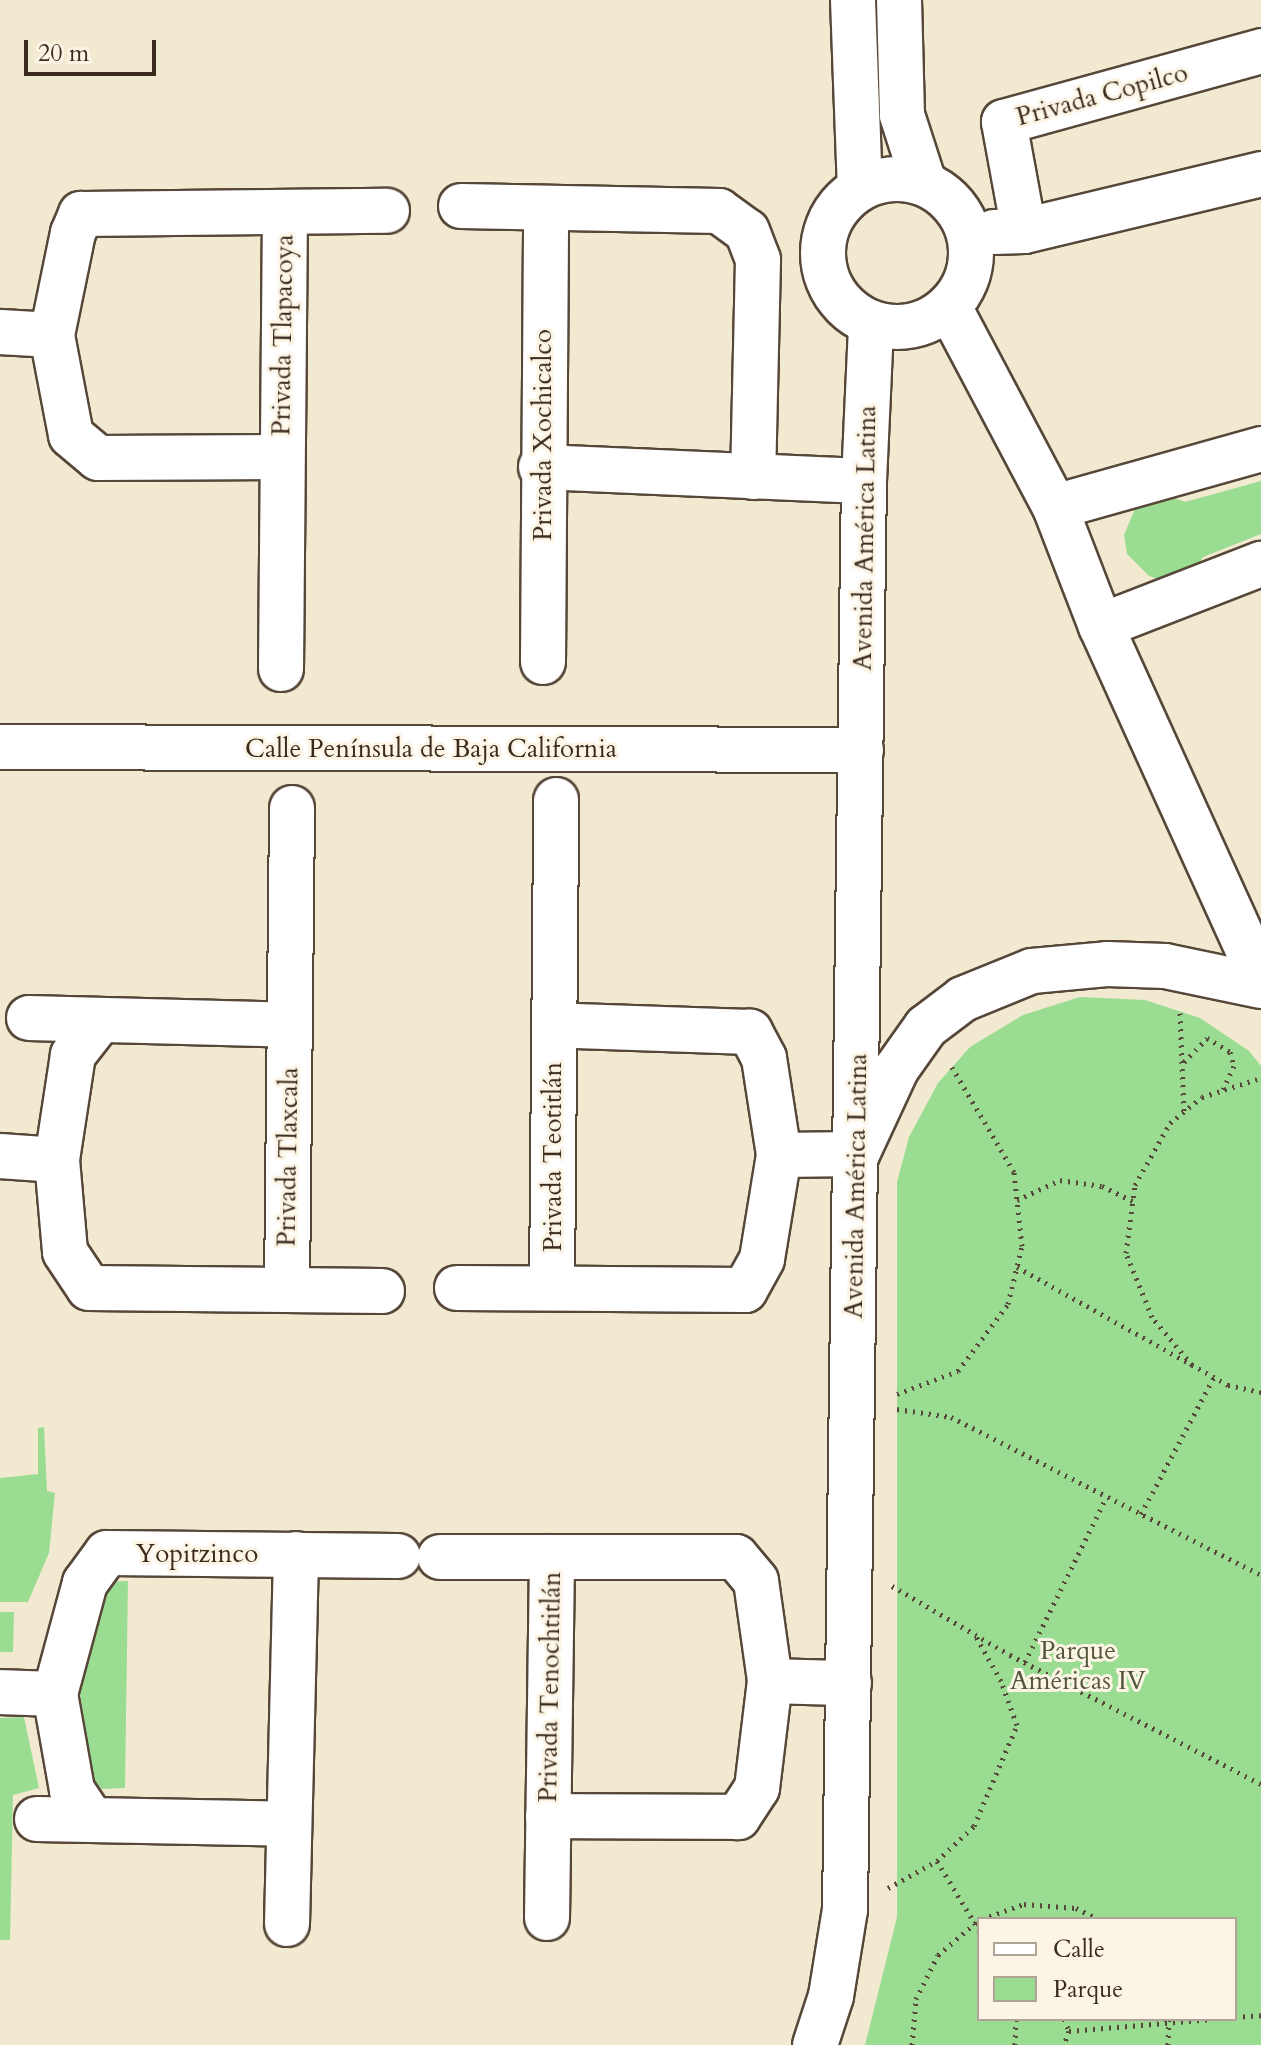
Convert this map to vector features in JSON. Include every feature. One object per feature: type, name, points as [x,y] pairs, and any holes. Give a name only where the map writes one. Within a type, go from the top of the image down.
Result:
[{"type":"street","points":[[853,0],[860,188]]},
{"type":"street","points":[[899,0],[902,115],[924,183]]},
{"type":"street","name":"Privada Copilco","points":[[1024,231],[1004,122],[1261,51]]},
{"type":"street","points":[[970,234],[1024,231],[1261,174]]},
{"type":"street","points":[[891,179],[924,183],[952,203],[970,234],[969,273],[949,307],[913,326],[871,324],[850,312],[824,271],[828,224],[860,188],[891,179]]},
{"type":"street","points":[[461,206],[719,211],[747,231],[758,260],[753,477]]},
{"type":"street","name":"Privada Xochicalco","points":[[543,662],[541,467],[546,209]]},
{"type":"street","name":"Privada Tlapacoya","points":[[281,457],[98,458],[71,435],[52,335],[81,214],[387,211]]},
{"type":"street","name":"Privada Tlapacoya","points":[[281,669],[285,214]]},
{"type":"street","points":[[949,307],[1055,507],[1101,626],[1249,918],[1261,978]]},
{"type":"street","name":"Avenida América Latina","points":[[815,2045],[831,1996],[845,1910],[864,481],[871,324]]},
{"type":"street","points":[[0,332],[52,335]]},
{"type":"street","points":[[1055,507],[1261,449]]},
{"type":"street","points":[[541,467],[864,481]]},
{"type":"street","points":[[1101,626],[1261,564]]},
{"type":"street","name":"Calle Península de Baja California","points":[[0,747],[861,750]]},
{"type":"street","name":"Privada Teotitlán","points":[[552,1288],[556,800]]},
{"type":"street","name":"Privada Tlaxcala","points":[[287,1289],[292,808]]},
{"type":"street","points":[[779,1155],[857,1154],[897,1068],[926,1027],[963,999],[1032,971],[1107,964],[1165,966],[1261,986]]},
{"type":"street","points":[[29,1018],[98,1023],[290,1025]]},
{"type":"street","points":[[98,1023],[73,1055],[57,1160],[65,1252],[89,1288],[382,1291]]},
{"type":"street","name":"Privada Teotitlán","points":[[457,1288],[745,1290],[762,1259],[779,1155],[764,1058],[750,1032],[554,1025]]},
{"type":"street","points":[[0,1156],[57,1160]]},
{"type":"street","name":"Yopitzinco","points":[[92,1820],[72,1790],[55,1694],[85,1583],[107,1553],[419,1556]]},
{"type":"street","name":"Yopitzinco","points":[[287,1924],[296,1554]]},
{"type":"street","name":"Privada Tenochtitlán","points":[[419,1556],[736,1557],[756,1581],[770,1681],[757,1788],[738,1817],[548,1816]]},
{"type":"street","name":"Privada Tenochtitlán","points":[[547,1918],[552,1557]]},
{"type":"street","points":[[770,1681],[849,1683]]},
{"type":"street","points":[[0,1692],[55,1694]]},
{"type":"street","points":[[37,1819],[289,1824]]},
{"type":"path","points":[[1165,966],[1183,1022],[1184,1112]]},
{"type":"path","points":[[852,1402],[916,1391],[958,1371],[1008,1304],[1022,1246],[1014,1172],[926,1027]]},
{"type":"path","points":[[1183,1063],[1207,1038],[1230,1052],[1234,1066],[1223,1090]]},
{"type":"path","points":[[1192,1365],[1152,1317],[1126,1253],[1135,1185],[1170,1123],[1223,1090],[1261,1078]]},
{"type":"path","points":[[1017,1200],[1060,1180],[1102,1186],[1133,1201]]},
{"type":"path","points":[[1017,1267],[1214,1377],[1261,1392]]},
{"type":"path","points":[[1141,1514],[1214,1377]]},
{"type":"path","points":[[852,1402],[951,1417],[1261,1575]]},
{"type":"path","points":[[1025,1662],[1106,1498]]},
{"type":"path","points":[[850,1563],[1025,1662],[1261,1784]]},
{"type":"path","points":[[845,1910],[937,1861],[974,1826],[1017,1725],[1001,1681],[976,1635]]},
{"type":"path","points":[[937,1861],[977,1919]]},
{"type":"path","points":[[987,1917],[1024,1904],[1076,1908],[1094,1917]]},
{"type":"path","points":[[912,2045],[916,1999],[938,1955],[977,1921]]},
{"type":"path","points":[[1237,2017],[1261,2015]]},
{"type":"path","points":[[1015,2045],[1016,2021]]},
{"type":"path","points":[[1064,2045],[1069,2031],[1065,2021]]},
{"type":"path","points":[[1069,2031],[1169,2021],[1168,2045]]},
{"type":"green space","points":[[1261,481],[1261,534],[1203,557],[1189,580],[1167,582],[1149,576],[1127,554],[1124,535],[1137,504],[1167,495],[1185,502]]},
{"type":"green space","name":"Parque Américas IV","points":[[1080,997],[1145,1000],[1200,1018],[1249,1051],[1261,1066],[1261,2045],[865,2045],[897,1917],[897,1182],[909,1137],[938,1083],[970,1047],[1023,1015]]},
{"type":"green space","points":[[44,1427],[47,1491],[55,1493],[49,1553],[28,1602],[0,1602],[0,1478],[38,1474],[38,1428]]},
{"type":"green space","points":[[128,1581],[125,1788],[102,1789],[94,1784],[79,1687],[103,1582]]},
{"type":"green space","points":[[0,1612],[14,1612],[13,1652],[0,1652]]},
{"type":"green space","points":[[24,1717],[39,1788],[13,1795],[10,1940],[0,1940],[0,1718]]}]
